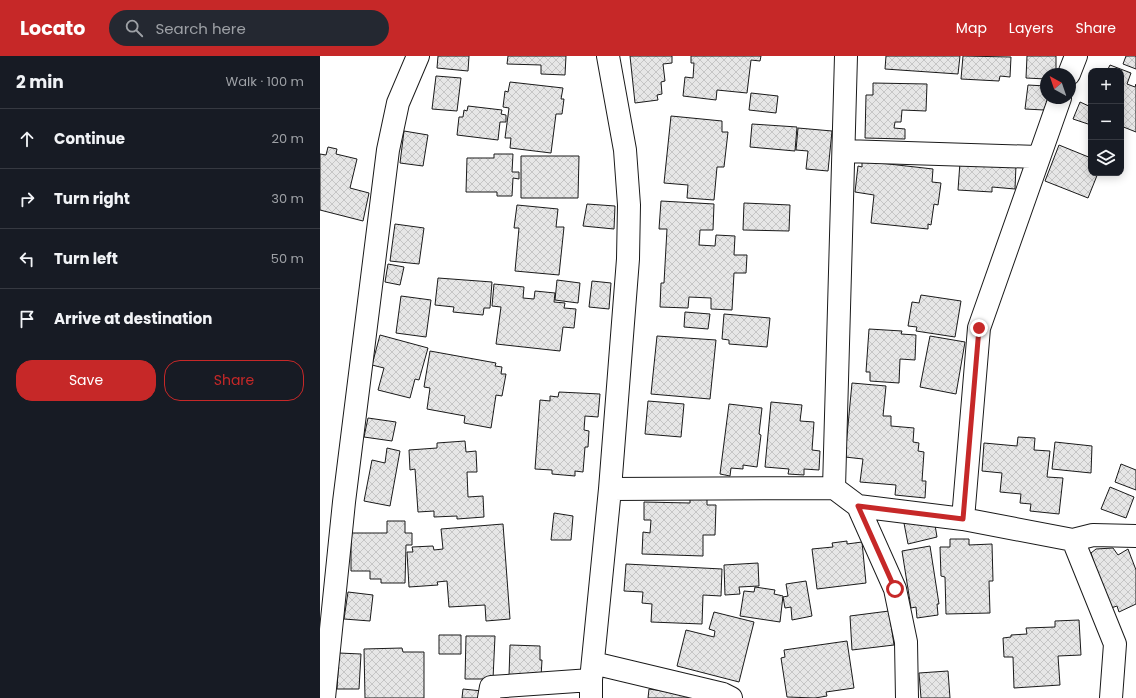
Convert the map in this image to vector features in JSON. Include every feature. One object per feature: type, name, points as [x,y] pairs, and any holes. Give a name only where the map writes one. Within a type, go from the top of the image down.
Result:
[{"type":"street","points":[[324,698],[344,502],[388,150],[398,103],[418,56]]},
{"type":"street","points":[[592,680],[610,489],[628,259],[629,205],[625,150],[608,56]]},
{"type":"street","points":[[834,488],[846,56]]},
{"type":"street","points":[[1071,68],[1076,56]]},
{"type":"street","points":[[963,519],[979,328],[1058,104]]},
{"type":"street","points":[[844,151],[1038,157]]},
{"type":"street","points":[[610,489],[834,488],[858,506],[895,589],[906,642],[907,698]]},
{"type":"street","points":[[858,506],[963,519],[1073,540],[1093,535],[1136,536]]},
{"type":"street","points":[[1073,540],[1115,644],[1111,698]]},
{"type":"street","points":[[489,698],[491,687],[592,680],[723,694],[731,698]]},
{"type":"building","points":[[438,56],[469,56],[468,71],[437,68]]},
{"type":"building","points":[[508,56],[566,56],[565,75],[541,74],[541,65],[507,64]]},
{"type":"building","points":[[630,56],[672,56],[672,63],[663,64],[665,81],[661,82],[662,94],[657,95],[658,100],[635,103]]},
{"type":"building","points":[[691,56],[761,56],[760,61],[751,60],[747,93],[717,90],[716,100],[683,96],[685,77],[693,78],[694,63],[691,63]]},
{"type":"building","points":[[886,56],[960,56],[958,74],[885,69]]},
{"type":"building","points":[[963,56],[1011,57],[1010,77],[1000,76],[999,81],[961,79]]},
{"type":"building","points":[[1027,56],[1056,56],[1056,68],[1040,68],[1040,79],[1026,78]]},
{"type":"building","points":[[1126,56],[1136,56],[1136,69],[1123,64]]},
{"type":"building","points":[[1110,65],[1118,68],[1108,68]]},
{"type":"building","points":[[1124,70],[1131,73],[1127,84],[1135,87],[1136,84],[1136,132],[1124,127]]},
{"type":"building","points":[[436,76],[461,78],[457,111],[432,109]]},
{"type":"building","points":[[510,82],[563,88],[561,99],[564,99],[562,114],[556,114],[551,153],[510,148],[511,138],[505,138],[509,108],[503,107],[505,91],[508,92]]},
{"type":"building","points":[[873,83],[927,84],[926,111],[902,110],[901,122],[895,122],[894,128],[905,129],[905,139],[865,138],[866,95],[873,95]]},
{"type":"building","points":[[1028,85],[1040,86],[1040,104],[1046,104],[1044,110],[1025,109]]},
{"type":"building","points":[[751,93],[778,96],[776,113],[749,110]]},
{"type":"building","points":[[1080,102],[1088,106],[1088,124],[1073,119]]},
{"type":"building","points":[[468,106],[502,110],[501,114],[506,115],[506,122],[500,122],[498,140],[457,135],[459,117],[463,117],[464,110],[467,111]]},
{"type":"building","points":[[671,116],[722,121],[722,132],[728,132],[724,167],[717,167],[714,200],[687,198],[688,185],[664,183]]},
{"type":"building","points":[[752,124],[797,127],[795,151],[750,147]]},
{"type":"building","points":[[798,128],[832,131],[828,171],[806,169],[808,151],[796,150]]},
{"type":"building","points":[[404,131],[428,135],[423,166],[400,163]]},
{"type":"building","points":[[1059,145],[1088,157],[1088,176],[1097,176],[1088,198],[1045,181]]},
{"type":"building","points":[[328,147],[337,149],[336,154],[357,159],[350,188],[369,193],[363,221],[320,210],[320,154],[326,155]]},
{"type":"building","points":[[494,154],[513,154],[512,172],[519,172],[519,179],[513,178],[512,196],[497,196],[497,192],[466,192],[467,158],[494,158]]},
{"type":"building","points":[[521,156],[579,156],[578,198],[521,198]]},
{"type":"building","points":[[862,161],[933,169],[932,182],[941,183],[938,205],[934,204],[931,225],[928,224],[928,229],[871,223],[874,195],[855,192],[858,166],[862,167]]},
{"type":"building","points":[[960,162],[1016,165],[1015,189],[992,187],[992,192],[958,190]]},
{"type":"building","points":[[661,201],[714,204],[713,230],[700,230],[699,245],[715,246],[716,235],[735,236],[734,255],[747,255],[746,273],[734,273],[732,310],[711,309],[711,298],[689,297],[688,308],[660,307],[661,283],[664,283],[667,229],[659,229]]},
{"type":"building","points":[[744,203],[790,205],[789,231],[743,230]]},
{"type":"building","points":[[587,204],[615,206],[614,229],[583,226]]},
{"type":"building","points":[[517,205],[558,209],[556,227],[564,227],[559,275],[515,271],[519,228],[514,228]]},
{"type":"building","points":[[395,224],[424,228],[419,264],[390,261]]},
{"type":"building","points":[[388,264],[404,267],[400,285],[385,282]]},
{"type":"building","points":[[438,278],[492,282],[490,308],[484,308],[483,315],[453,312],[454,307],[435,305]]},
{"type":"building","points":[[557,280],[580,283],[578,303],[555,300]]},
{"type":"building","points":[[592,281],[611,283],[609,309],[589,307]]},
{"type":"building","points":[[494,284],[524,287],[523,298],[534,299],[535,291],[555,293],[554,302],[565,303],[564,308],[576,309],[574,328],[563,327],[560,351],[496,344],[501,307],[492,306]]},
{"type":"building","points":[[921,295],[961,301],[955,337],[916,331],[917,327],[908,326],[912,302],[919,303]]},
{"type":"building","points":[[401,296],[431,300],[426,337],[396,333]]},
{"type":"building","points":[[685,312],[710,314],[708,329],[684,327]]},
{"type":"building","points":[[724,314],[770,318],[767,347],[729,344],[729,340],[722,339]]},
{"type":"building","points":[[869,329],[902,331],[901,334],[916,335],[915,360],[900,359],[899,383],[870,381],[870,372],[866,372]]},
{"type":"building","points":[[380,335],[428,348],[419,380],[415,379],[410,398],[378,390],[384,368],[372,365]]},
{"type":"building","points":[[657,336],[716,340],[710,399],[651,394]]},
{"type":"building","points":[[930,336],[965,342],[956,394],[920,387]]},
{"type":"building","points":[[430,351],[496,363],[495,366],[502,367],[501,374],[506,374],[502,396],[496,395],[491,428],[464,423],[465,416],[427,409],[430,388],[424,387]]},
{"type":"building","points":[[852,383],[886,386],[883,416],[891,416],[891,426],[914,428],[913,442],[919,443],[918,451],[924,452],[922,481],[926,481],[925,498],[895,495],[896,485],[860,482],[863,459],[845,457]]},
{"type":"building","points":[[559,392],[600,394],[598,417],[585,416],[584,430],[589,431],[588,447],[585,447],[583,472],[575,471],[575,476],[552,474],[552,470],[535,469],[540,400],[550,401],[550,396],[558,397]]},
{"type":"building","points":[[648,401],[684,404],[681,437],[645,434]]},
{"type":"building","points":[[771,402],[802,405],[800,421],[814,422],[812,450],[820,451],[819,470],[804,469],[804,475],[788,474],[789,469],[765,467]]},
{"type":"building","points":[[729,404],[762,408],[759,434],[761,435],[757,467],[743,465],[743,469],[731,468],[730,476],[720,474]]},
{"type":"building","points":[[368,418],[396,422],[392,441],[364,437]]},
{"type":"building","points":[[1018,437],[1035,438],[1034,450],[1050,451],[1047,477],[1063,478],[1059,514],[1030,511],[1031,504],[1020,503],[1021,494],[1000,492],[1002,473],[982,471],[984,443],[1017,446]]},
{"type":"building","points":[[465,441],[466,452],[476,451],[477,472],[467,472],[468,497],[483,496],[484,517],[457,519],[457,516],[434,517],[434,511],[418,512],[415,469],[410,470],[409,450],[437,448],[437,443]]},
{"type":"building","points":[[1055,442],[1092,446],[1091,473],[1052,469]]},
{"type":"building","points":[[387,448],[400,451],[390,506],[364,501],[372,460],[385,463]]},
{"type":"building","points":[[1121,464],[1136,470],[1136,490],[1115,482]]},
{"type":"building","points":[[1110,487],[1134,497],[1126,518],[1101,509]]},
{"type":"building","points":[[690,498],[707,499],[707,505],[716,505],[715,535],[703,535],[703,556],[642,554],[643,532],[650,533],[651,520],[644,520],[644,502],[690,503]]},
{"type":"building","points":[[554,513],[573,516],[571,540],[551,540]]},
{"type":"building","points":[[903,518],[935,525],[937,537],[908,544]]},
{"type":"building","points":[[387,521],[405,521],[405,533],[412,533],[412,545],[406,545],[405,583],[381,583],[381,579],[370,579],[370,571],[351,571],[351,533],[387,533]]},
{"type":"building","points":[[503,524],[510,619],[486,621],[485,605],[449,607],[447,581],[437,582],[438,585],[409,587],[407,552],[413,552],[412,547],[433,546],[434,550],[443,549],[441,529]]},
{"type":"building","points":[[950,539],[969,539],[969,545],[992,544],[993,581],[989,581],[990,613],[946,614],[945,577],[941,576],[940,547],[950,547]]},
{"type":"building","points":[[847,541],[847,544],[862,542],[866,583],[817,589],[812,549],[833,547],[832,543]]},
{"type":"building","points":[[930,546],[939,604],[937,604],[938,615],[917,618],[916,607],[911,608],[902,551]]},
{"type":"building","points":[[1113,548],[1118,555],[1128,549],[1136,570],[1136,604],[1119,612],[1117,606],[1108,609],[1091,553],[1096,549]]},
{"type":"building","points":[[758,563],[759,586],[739,587],[740,594],[725,595],[724,565]]},
{"type":"building","points":[[626,564],[722,569],[721,596],[703,595],[702,624],[651,622],[652,604],[642,603],[643,592],[624,591]]},
{"type":"building","points":[[806,581],[812,616],[792,620],[791,607],[785,608],[783,597],[788,596],[786,584]]},
{"type":"building","points":[[755,587],[775,590],[774,594],[783,596],[780,622],[740,616],[744,591],[754,592]]},
{"type":"building","points":[[348,592],[373,595],[370,621],[344,619]]},
{"type":"building","points":[[889,611],[894,645],[852,650],[850,616]]},
{"type":"building","points":[[714,612],[754,622],[739,682],[677,666],[686,630],[714,637],[715,631],[709,629]]},
{"type":"building","points":[[1079,620],[1081,655],[1058,656],[1060,685],[1014,688],[1013,657],[1004,657],[1003,638],[1011,637],[1011,635],[1027,634],[1026,628],[1055,627],[1055,621]]},
{"type":"building","points":[[439,635],[461,635],[461,654],[439,654]]},
{"type":"building","points":[[466,636],[495,636],[493,679],[465,679]]},
{"type":"building","points":[[847,641],[854,688],[826,692],[827,696],[815,698],[787,697],[781,658],[785,657],[784,650]]},
{"type":"building","points":[[510,645],[540,646],[540,660],[542,660],[541,677],[509,676]]},
{"type":"building","points":[[402,648],[403,652],[424,652],[424,698],[365,698],[364,649]]},
{"type":"building","points":[[339,653],[361,654],[359,689],[337,689]]},
{"type":"building","points":[[948,671],[950,698],[921,698],[919,673]]},
{"type":"building","points":[[463,689],[482,691],[481,698],[462,698]]},
{"type":"building","points":[[649,689],[691,695],[690,698],[648,698]]},
{"type":"route","points":[[895,589],[858,506],[963,519],[979,328]]}]
